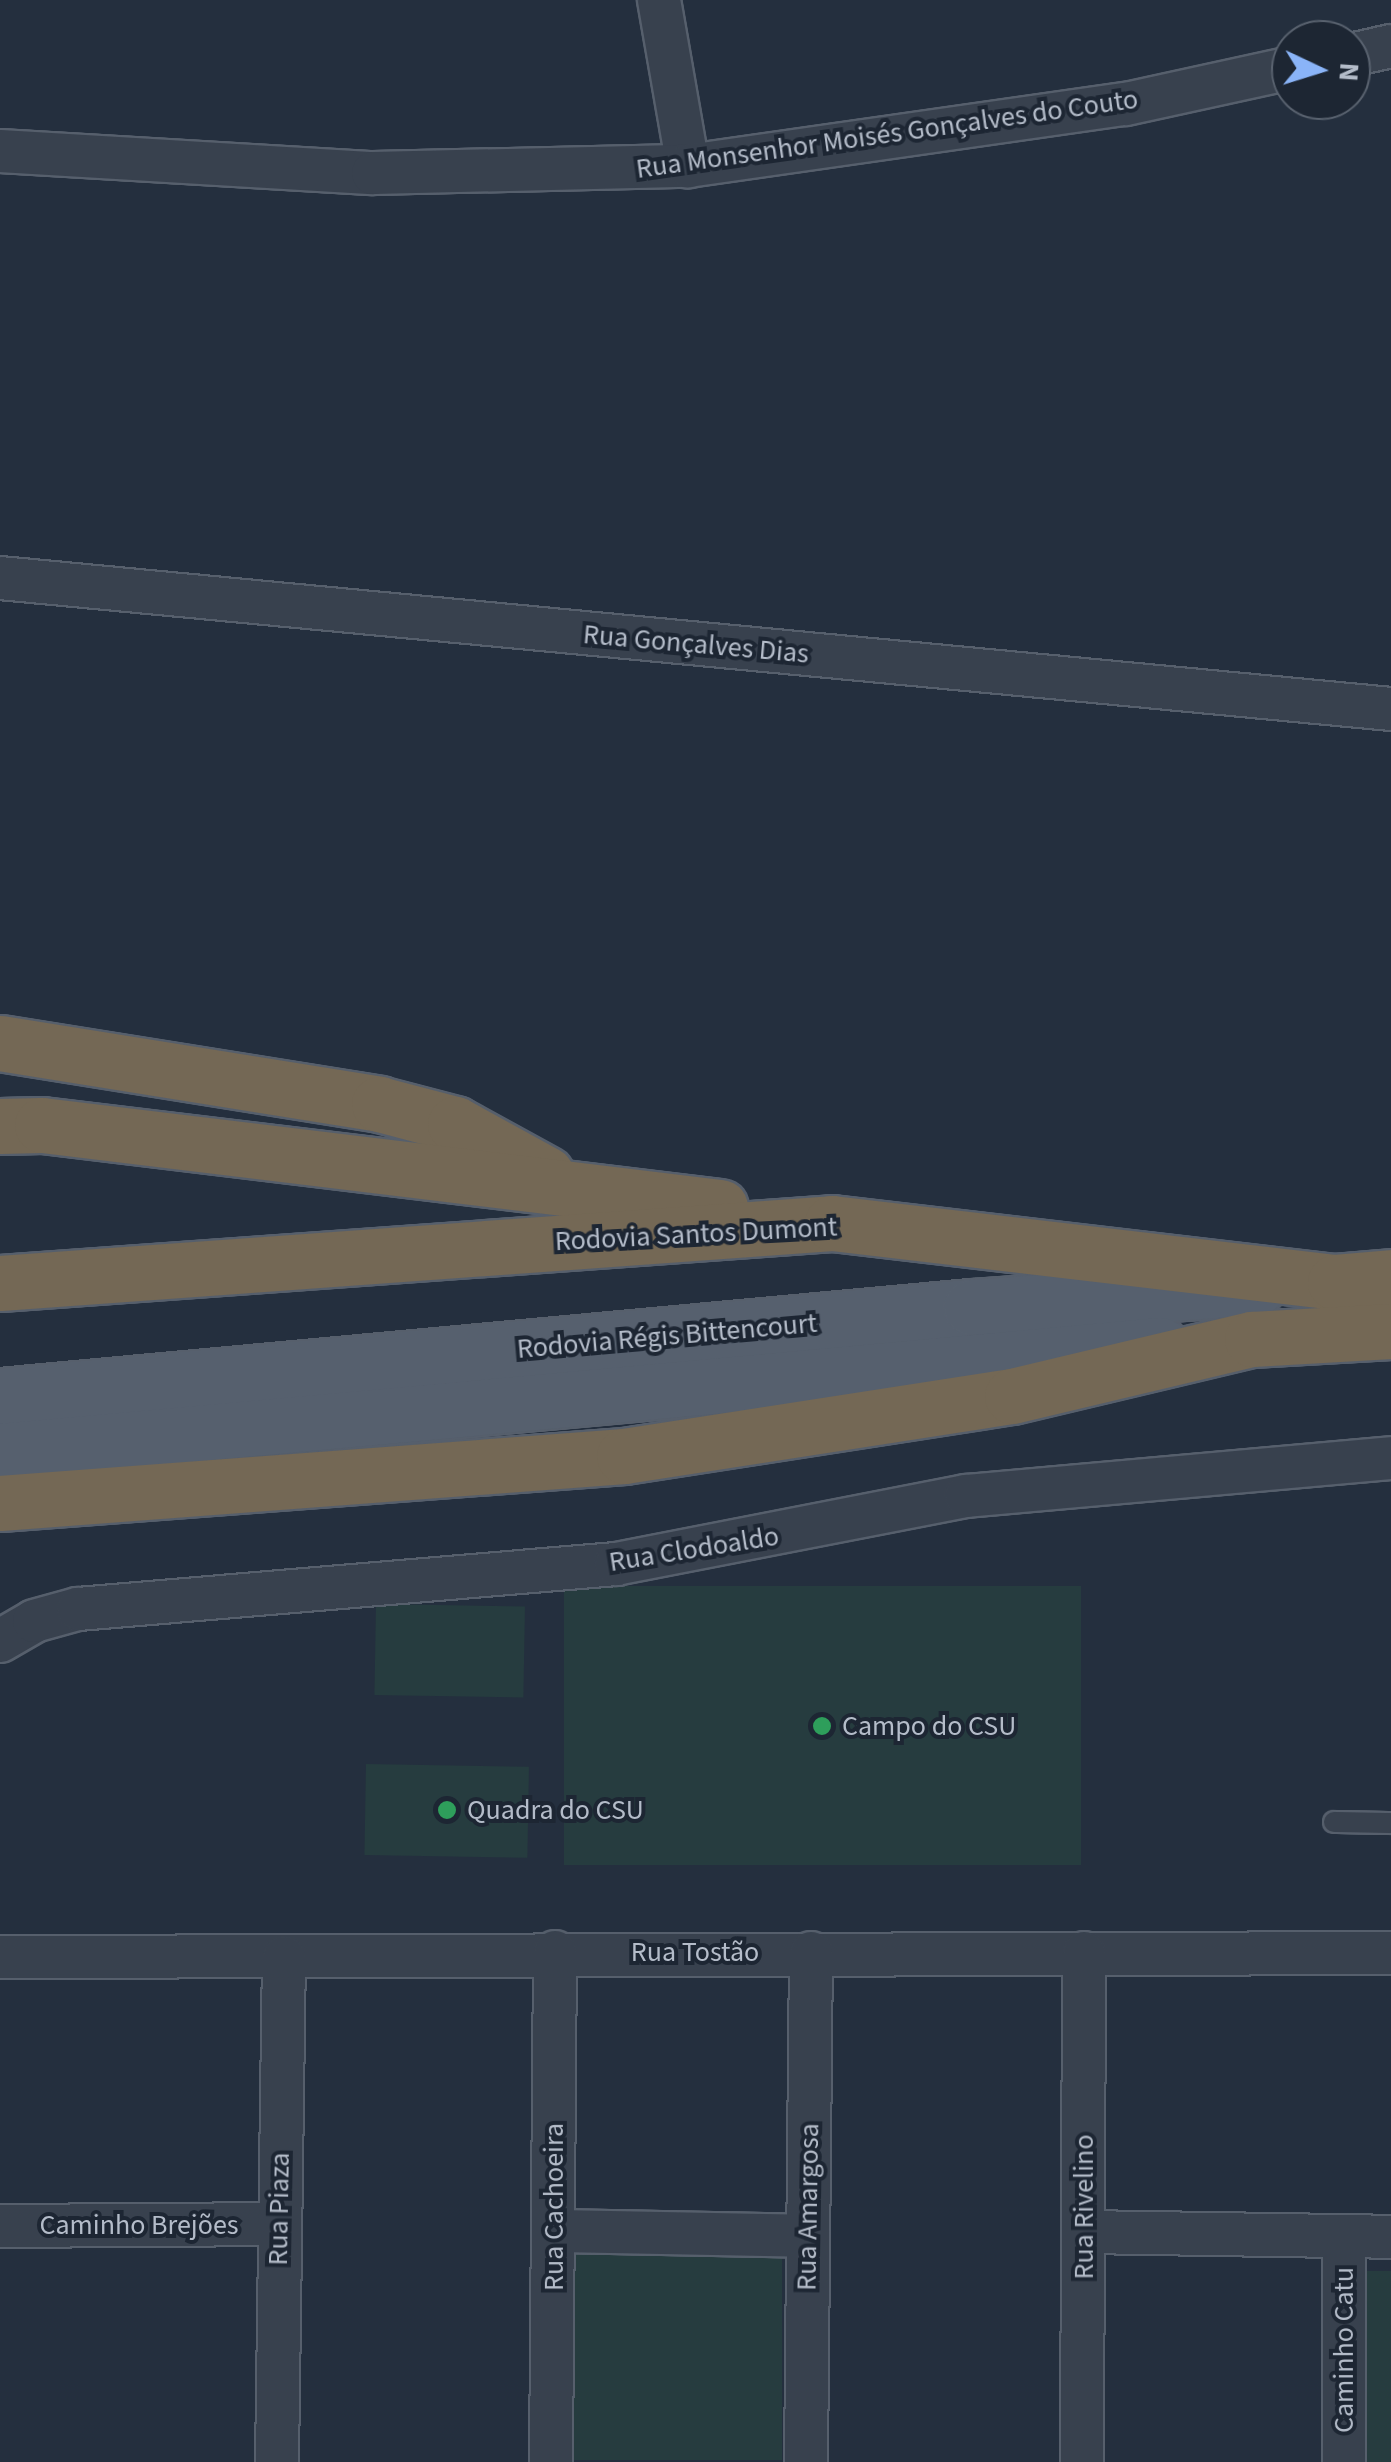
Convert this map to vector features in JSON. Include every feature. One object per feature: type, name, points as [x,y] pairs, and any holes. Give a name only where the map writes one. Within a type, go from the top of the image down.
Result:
[{"type":"highway","points":[[0,1043],[378,1104],[454,1124],[562,1184]]},
{"type":"highway","points":[[0,1126],[42,1125],[562,1184],[832,1223]]},
{"type":"highway","name":"Rodovia Santos Dumont","points":[[0,1283],[832,1223],[1335,1282],[1391,1277]]},
{"type":"highway","points":[[0,1503],[624,1456],[1012,1396],[1252,1339],[1391,1330]]},
{"type":"main road","name":"Rodovia Régis Bittencourt","points":[[0,1396],[971,1307],[1335,1282]]},
{"type":"main road","name":"Rodovia Régis Bittencourt","points":[[0,1450],[954,1360],[1252,1339]]},
{"type":"street","points":[[659,0],[688,166]]},
{"type":"street","name":"Rua Monsenhor Moisés Gonçalves do Couto","points":[[0,150],[373,173],[688,166],[1126,104],[1271,72]]},
{"type":"street","name":"Rua Gonçalves Dias","points":[[0,578],[1391,709]]},
{"type":"street","name":"Rua Clodoaldo","points":[[0,1641],[34,1621],[78,1609],[616,1564],[966,1496],[1391,1458]]},
{"type":"street","name":"Rua Tostão","points":[[0,1957],[555,1952],[1391,1953]]},
{"type":"street","name":"Rua Cachoeira","points":[[552,2462],[555,1952]]},
{"type":"street","name":"Rua Amargosa","points":[[806,2462],[811,1953]]},
{"type":"street","name":"Rua Rivelino","points":[[1082,2462],[1084,1953]]},
{"type":"street","name":"Rua Piaza","points":[[277,2462],[284,1957]]},
{"type":"street","name":"Caminho Brejões","points":[[0,2226],[278,2224]]},
{"type":"street","points":[[554,2230],[808,2236]]},
{"type":"street","points":[[1084,2232],[1391,2237]]},
{"type":"street","name":"Caminho Catu","points":[[1344,2237],[1344,2462]]},
{"type":"lane","points":[[1334,1822],[1391,1823]]},
{"type":"green space","name":"Campo do CSU","points":[[564,1586],[1081,1586],[1081,1865],[564,1865]]},
{"type":"green space","points":[[376,1604],[525,1607],[523,1698],[374,1695]]},
{"type":"green space","name":"Quadra do CSU","points":[[366,1764],[529,1767],[527,1858],[364,1855]]},
{"type":"green space","points":[[564,2253],[782,2253],[782,2460],[564,2460]]},
{"type":"green space","points":[[1351,2271],[1391,2271],[1391,2462],[1351,2462]]},
{"type":"place","name":"Campo do CSU","points":[[822,1726]]},
{"type":"place","name":"Quadra do CSU","points":[[447,1810]]}]
